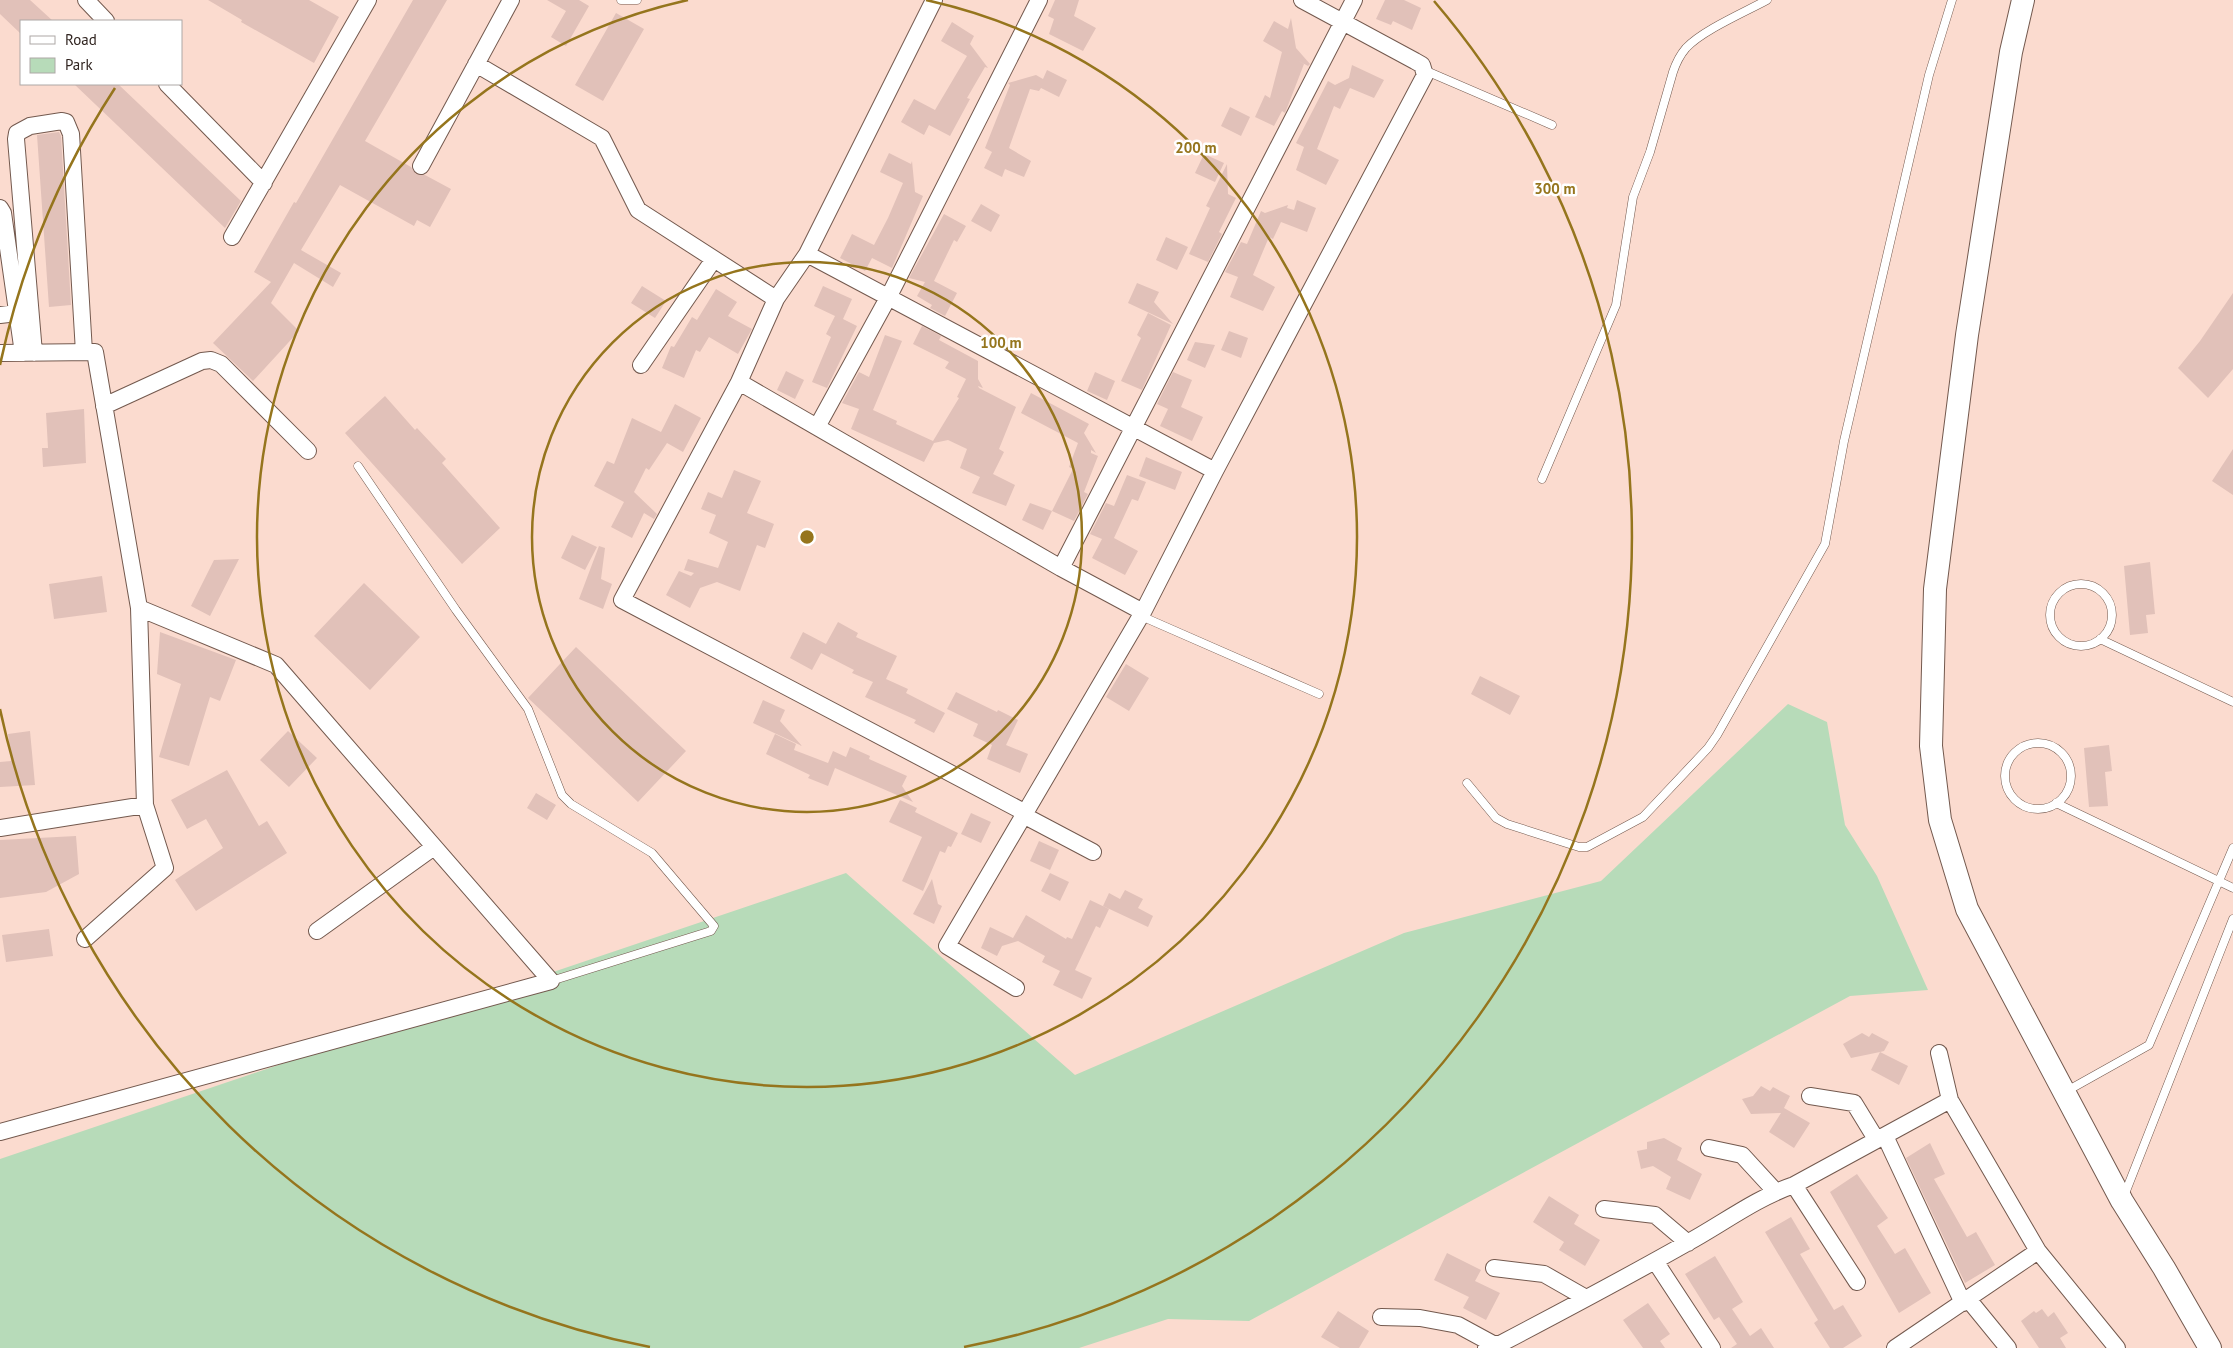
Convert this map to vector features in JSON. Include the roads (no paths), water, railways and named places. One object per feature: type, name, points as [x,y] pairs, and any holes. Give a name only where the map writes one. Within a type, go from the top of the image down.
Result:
[{"type":"street","points":[[86,0],[105,20]]},
{"type":"street","points":[[232,237],[368,0]]},
{"type":"street","points":[[420,166],[511,0]]},
{"type":"street","points":[[934,0],[806,254],[776,299],[739,382],[622,600],[1093,852]]},
{"type":"street","points":[[817,427],[890,296],[1039,0]]},
{"type":"street","points":[[1016,988],[948,946],[1142,614],[1215,471],[1423,80],[1424,70],[1415,60],[1302,0]]},
{"type":"street","points":[[1061,568],[1354,0]]},
{"type":"street","points":[[2023,0],[2011,52],[1965,344],[1935,589],[1931,746],[1940,820],[1967,909],[2122,1201],[2164,1268],[2210,1348]]},
{"type":"street","points":[[476,64],[602,138],[638,210],[776,299]]},
{"type":"street","points":[[169,85],[264,183]]},
{"type":"street","points":[[28,352],[16,139],[18,133],[30,126],[62,121],[66,122],[71,134],[84,352]]},
{"type":"street","points":[[0,208],[3,213],[17,313],[28,352]]},
{"type":"street","points":[[806,254],[890,296],[1215,471]]},
{"type":"street","points":[[641,365],[714,259]]},
{"type":"street","points":[[0,315],[17,313]]},
{"type":"street","points":[[0,353],[95,352],[139,608],[145,805],[165,868],[84,939]]},
{"type":"street","points":[[104,406],[194,364],[211,360],[221,364],[308,451]]},
{"type":"street","points":[[739,382],[1142,614]]},
{"type":"street","points":[[0,1132],[551,981],[276,665],[139,608]]},
{"type":"street","points":[[0,828],[145,805]]},
{"type":"street","points":[[317,932],[434,846]]},
{"type":"street","points":[[1939,1053],[1950,1100],[2038,1251],[2117,1348]]},
{"type":"street","points":[[1810,1096],[1854,1103],[1881,1138],[1965,1301],[2008,1348]]},
{"type":"street","points":[[1381,1317],[1420,1318],[1458,1325],[1495,1346],[1688,1243],[1776,1192],[1794,1185],[1950,1100]]},
{"type":"street","points":[[1710,1148],[1742,1154],[1776,1192]]},
{"type":"street","points":[[1794,1185],[1857,1282]]},
{"type":"street","points":[[1604,1208],[1655,1215],[1688,1243]]},
{"type":"street","points":[[1899,1347],[2038,1251]]},
{"type":"street","points":[[1655,1261],[1712,1348]]},
{"type":"street","points":[[1494,1268],[1544,1274],[1586,1298]]},
{"type":"lane","points":[[621,0],[637,0]]},
{"type":"lane","points":[[1542,479],[1616,305],[1633,197],[1650,152],[1678,60],[1686,48],[1698,38],[1767,0]]},
{"type":"lane","points":[[1467,784],[1496,818],[1507,824],[1579,847],[1587,847],[1643,817],[1708,748],[1717,735],[1825,544],[1844,441],[1928,75],[1952,0]]},
{"type":"lane","points":[[1424,70],[1552,125]]},
{"type":"lane","points":[[358,466],[456,610],[528,709],[562,795],[571,804],[652,852],[714,926],[711,931],[551,981]]},
{"type":"lane","points":[[2076,584],[2088,585],[2100,590],[2108,599],[2112,611],[2111,623],[2106,634],[2100,639],[2097,643],[2085,647],[2073,646],[2062,640],[2054,631],[2049,619],[2050,607],[2056,596],[2065,588],[2076,584]]},
{"type":"lane","points":[[1142,614],[1319,694]]},
{"type":"lane","points":[[2100,639],[2233,702]]},
{"type":"lane","points":[[2038,742],[2051,745],[2062,753],[2069,764],[2071,776],[2068,789],[2056,804],[2038,809],[2025,806],[2014,799],[2007,788],[2004,775],[2007,762],[2014,752],[2026,745],[2038,742]]},
{"type":"lane","points":[[2056,804],[2233,888]]},
{"type":"lane","points":[[2064,1093],[2148,1045],[2233,848]]},
{"type":"lane","points":[[2122,1201],[2233,919]]}]
